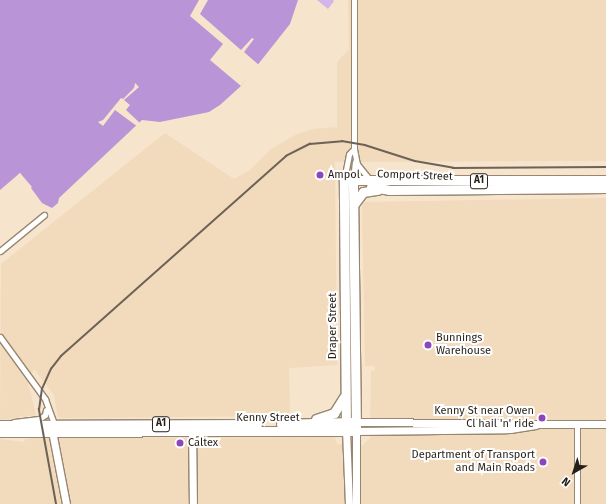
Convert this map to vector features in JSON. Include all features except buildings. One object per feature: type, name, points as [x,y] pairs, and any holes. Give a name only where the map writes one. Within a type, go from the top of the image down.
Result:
[{"type":"highway","name":"Comport Street","points":[[348,183],[606,180]]},
{"type":"highway","name":"Comport Street","points":[[348,183],[389,190],[606,188]]},
{"type":"highway","name":"Draper Street","points":[[348,183],[353,205],[351,426]]},
{"type":"highway","name":"Draper Street","points":[[348,183],[345,393],[351,426]]},
{"type":"highway","points":[[353,205],[363,192],[389,190]]},
{"type":"highway","points":[[272,424],[329,416],[341,405],[345,393]]},
{"type":"highway","name":"Kenny Street","points":[[192,427],[272,424],[351,426]]},
{"type":"highway","name":"Kenny Street","points":[[5,425],[52,427],[351,426]]},
{"type":"highway","name":"Kenny Street","points":[[0,432],[52,427]]},
{"type":"street","name":"Draper Street","points":[[354,0],[354,149],[359,168],[373,182]]},
{"type":"street","name":"Draper Street","points":[[348,183],[349,154],[354,149]]},
{"type":"street","name":"Draper Street","points":[[348,183],[355,156]]},
{"type":"street","points":[[0,251],[44,214]]},
{"type":"street","points":[[0,337],[42,394],[48,405],[66,504]]},
{"type":"street","points":[[42,394],[52,427]]},
{"type":"street","points":[[5,425],[19,421],[39,419],[44,415],[46,410]]},
{"type":"street","name":"Kenny Street","points":[[351,426],[510,429],[536,425],[606,424]]},
{"type":"street","points":[[576,425],[577,504]]},
{"type":"street","name":"Draper Street","points":[[349,504],[351,426]]},
{"type":"street","name":"Draper Street","points":[[351,426],[356,504]]},
{"type":"street","points":[[192,427],[193,504]]},
{"type":"shaded area","points":[[0,0],[298,0],[290,24],[241,86],[220,105],[209,112],[160,122],[142,120],[59,198],[58,203],[52,208],[42,203],[20,173],[0,190]]},
{"type":"shaded area","points":[[317,0],[333,0],[334,1],[328,9]]},
{"type":"shaded area","points":[[348,0],[606,0],[606,161],[335,162],[337,365],[289,368],[290,416],[62,418],[58,417],[54,395],[34,369],[28,383],[36,415],[0,420],[1,264],[165,133],[234,179],[250,170],[271,149],[297,134],[313,129],[337,127],[337,62],[349,49]]},
{"type":"shaded area","points":[[606,198],[606,504],[0,504],[0,439],[24,442],[26,439],[32,438],[335,437],[337,444],[363,445],[370,438],[371,371],[375,370],[375,366],[365,366],[362,206],[365,202]]},
{"type":"pier","points":[[199,0],[208,0],[200,14],[241,50],[252,38],[254,39],[244,52],[259,65],[241,86],[210,60],[223,44],[190,16]]},
{"type":"pier","points":[[135,83],[139,87],[124,100],[130,105],[126,110],[141,124],[138,127],[115,110],[103,126],[98,122],[103,120],[121,98],[123,99],[134,88]]},
{"type":"pier","points":[[20,173],[32,187],[30,189],[41,204],[20,176],[0,192]]},
{"type":"railway","points":[[56,504],[39,410],[42,389],[51,369],[61,356],[286,156],[310,144],[342,141],[365,145],[415,161],[453,168],[606,167]]},
{"type":"place","name":"Ampol","points":[[320,175]]},
{"type":"place","name":"Bunnings Warehouse","points":[[428,345]]},
{"type":"place","name":"Kenny St near Owen Cl hail 'n' ride","points":[[542,418]]},
{"type":"place","name":"Caltex","points":[[180,443]]},
{"type":"place","name":"Department of Transport and Main Roads","points":[[543,462]]}]
